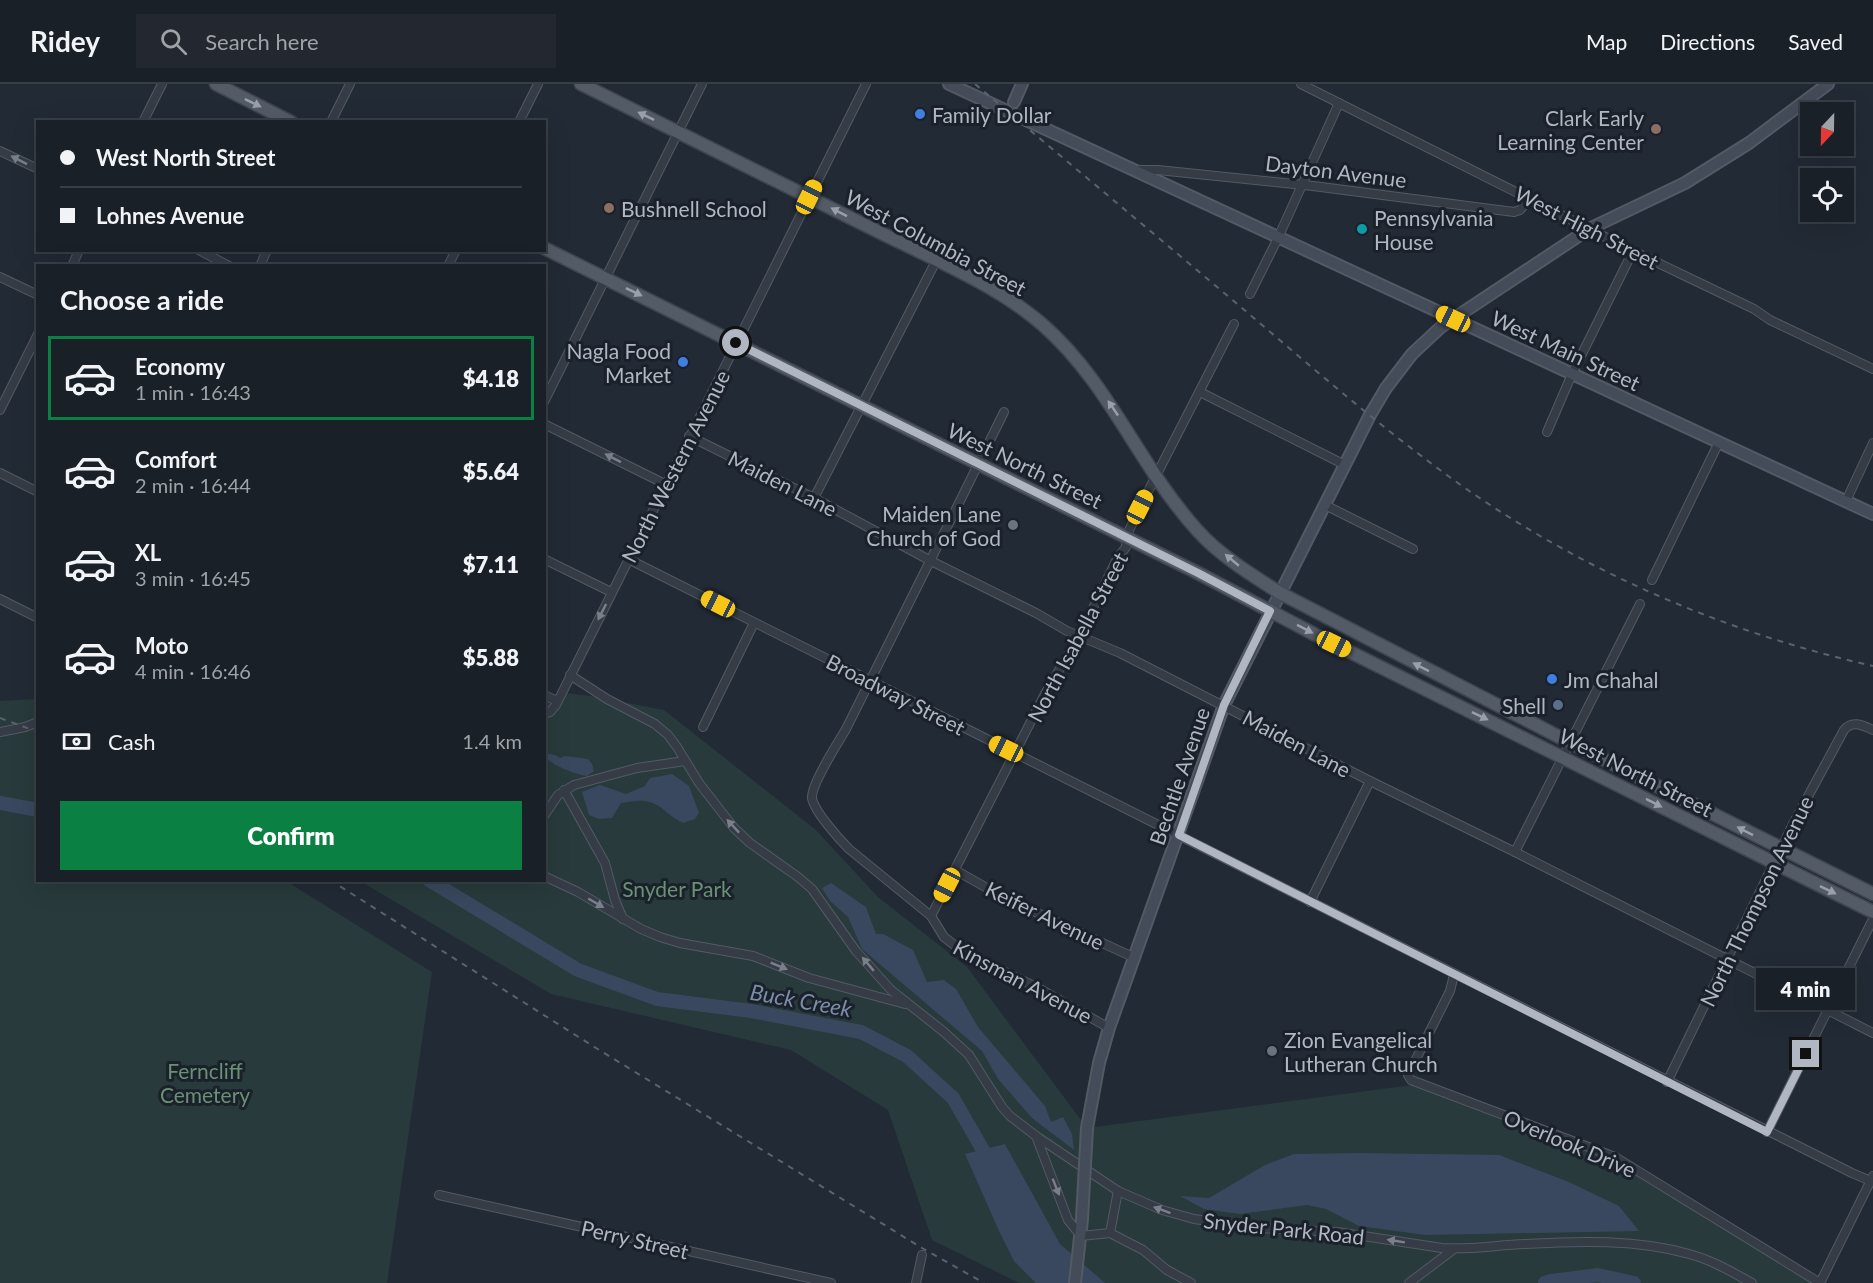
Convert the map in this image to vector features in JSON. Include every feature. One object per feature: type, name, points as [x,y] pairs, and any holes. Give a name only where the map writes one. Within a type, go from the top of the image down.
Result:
[{"type":"main road","points":[[216,84],[287,120]]},
{"type":"main road","name":"West Columbia Street","points":[[581,84],[1007,298],[1042,324],[1066,347],[1096,382],[1156,476],[1199,533],[1245,571],[1280,593]]},
{"type":"main road","name":"West Main Street","points":[[949,84],[1873,514]]},
{"type":"main road","points":[[1014,102],[1023,84]]},
{"type":"main road","points":[[1589,229],[1685,183],[1749,143],[1828,84]]},
{"type":"main road","name":"Bechtle Avenue","points":[[1075,1283],[1080,1250],[1087,1128],[1099,1063],[1109,1028],[1136,958],[1224,705],[1385,389],[1412,354],[1437,330],[1589,229]]},
{"type":"main road","name":"West North Street","points":[[546,249],[1873,912]]},
{"type":"main road","name":"West North Street","points":[[1280,593],[1569,742],[1873,894]]},
{"type":"street","points":[[144,120],[162,84]]},
{"type":"street","points":[[333,120],[350,84]]},
{"type":"street","points":[[520,120],[538,84]]},
{"type":"street","points":[[546,398],[702,84]]},
{"type":"street","name":"North Western Avenue","points":[[546,713],[553,710],[866,84]]},
{"type":"street","name":"West High Street","points":[[1301,84],[1633,251],[1754,309],[1770,320],[1873,369]]},
{"type":"street","points":[[1250,294],[1339,103]]},
{"type":"street","points":[[0,151],[36,168]]},
{"type":"street","name":"Dayton Avenue","points":[[1132,170],[1158,170],[1302,185],[1514,212],[1520,210],[1530,199]]},
{"type":"street","points":[[1547,432],[1572,374],[1633,251]]},
{"type":"street","points":[[203,252],[225,264]]},
{"type":"street","points":[[814,498],[936,261]]},
{"type":"street","points":[[0,277],[36,294]]},
{"type":"street","name":"North Isabella Street","points":[[931,916],[1046,692],[1080,635],[1117,559],[1126,547],[1126,537],[1234,324]]},
{"type":"street","points":[[0,410],[36,338]]},
{"type":"street","points":[[1200,392],[1345,465]]},
{"type":"street","name":"Kinsman Avenue","points":[[1004,412],[840,740],[814,785],[812,796],[815,806],[849,849],[931,916],[937,929],[951,944],[1042,990],[1109,1028]]},
{"type":"street","points":[[546,425],[665,484]]},
{"type":"street","name":"Maiden Lane","points":[[689,436],[814,498],[931,561],[1036,613],[1066,631],[1120,653],[1873,1033]]},
{"type":"street","points":[[1652,580],[1719,442]]},
{"type":"street","points":[[1846,501],[1873,443]]},
{"type":"street","points":[[0,473],[36,491]]},
{"type":"street","points":[[1325,505],[1413,549]]},
{"type":"street","name":"Broadway Street","points":[[628,560],[1767,1132],[1872,1179]]},
{"type":"street","points":[[546,561],[611,592]]},
{"type":"street","points":[[0,599],[36,617]]},
{"type":"street","points":[[1515,852],[1640,604]]},
{"type":"street","points":[[703,727],[754,623]]},
{"type":"street","name":"Snyder Park Road","points":[[570,675],[607,699],[655,724],[672,741],[706,793],[734,828],[750,843],[812,889],[856,951],[891,990],[969,1055],[1010,1116],[1118,1191],[1162,1210],[1194,1219],[1260,1228],[1337,1232],[1454,1249],[1579,1242],[1641,1245],[1690,1254],[1730,1270],[1752,1283]]},
{"type":"street","points":[[546,696],[557,701]]},
{"type":"street","points":[[0,732],[36,723]]},
{"type":"street","name":"North Thompson Avenue","points":[[1667,1082],[1773,863],[1844,730],[1850,724],[1873,730]]},
{"type":"street","points":[[546,812],[552,802],[564,790],[574,785],[637,768],[686,761]]},
{"type":"street","points":[[1310,902],[1370,781]]},
{"type":"street","points":[[564,790],[605,863],[615,900],[624,920]]},
{"type":"street","name":"Keifer Avenue","points":[[955,870],[1003,897],[1136,958]]},
{"type":"street","name":"Snyder Park Road","points":[[546,877],[660,937],[689,945],[753,956],[809,978],[880,996],[909,1006]]},
{"type":"street","points":[[1767,1132],[1873,919]]},
{"type":"street","name":"Overlook Drive","points":[[1454,975],[1449,991],[1408,1074],[1411,1080],[1615,1157],[1820,1283]]},
{"type":"street","points":[[1036,1136],[1068,1220],[1081,1236],[1110,1233],[1143,1250],[1167,1270],[1191,1283]]},
{"type":"street","points":[[1820,1283],[1872,1179]]},
{"type":"street","points":[[1110,1233],[1118,1191]]},
{"type":"street","name":"Perry Street","points":[[439,1195],[831,1283]]},
{"type":"street","points":[[1409,1283],[1454,1249]]},
{"type":"street","points":[[916,1283],[922,1255]]},
{"type":"green space","name":"Snyder Park","points":[[565,693],[591,696],[664,710],[816,830],[878,897],[967,967],[1087,1128],[1420,1084],[1615,1157],[1820,1283],[1019,1283],[932,1240],[888,1110],[791,1050],[551,994],[362,882],[546,882],[546,695]]},
{"type":"green space","name":"Ferncliff Cemetery","points":[[36,699],[36,882],[288,882],[432,972],[387,1283],[0,1283],[0,701]]},
{"type":"water","points":[[546,753],[560,758],[565,756],[588,759],[594,771],[587,776],[571,772],[547,759]]},
{"type":"water","points":[[672,774],[689,786],[699,813],[695,819],[683,823],[658,805],[643,801],[621,803],[612,818],[599,819],[589,815],[582,792],[600,785],[626,794],[645,786],[650,778]]},
{"type":"water","points":[[831,883],[866,907],[876,934],[883,934],[913,950],[927,982],[944,980],[956,989],[978,1027],[1045,1106],[1051,1122],[1063,1117],[1072,1134],[1074,1150],[1032,1118],[998,1079],[982,1051],[862,949],[848,917],[830,901],[822,888]]},
{"type":"water","points":[[1005,1144],[1060,1244],[1105,1283],[1036,1283],[1014,1261],[965,1154]]},
{"type":"water","points":[[1294,1154],[1499,1155],[1569,1182],[1619,1206],[1639,1231],[1425,1235],[1359,1226],[1326,1209],[1307,1205],[1240,1214],[1204,1209],[1180,1196],[1209,1198],[1265,1165]]},
{"type":"waterway","name":"Buck Creek","points":[[0,803],[36,810]]},
{"type":"waterway","name":"Buck Creek","points":[[432,882],[578,970],[657,999],[751,1011],[861,1032],[907,1056],[953,1098],[991,1164]]},
{"type":"waterway","name":"Buck Creek","points":[[1545,1283],[1598,1275],[1634,1283]]},
{"type":"railway","points":[[975,84],[1364,411],[1414,451],[1489,504],[1592,565],[1702,614],[1758,634],[1873,666]]},
{"type":"railway","points":[[0,718],[36,731]]},
{"type":"railway","points":[[333,882],[596,1048],[922,1248],[984,1283]]},
{"type":"place","name":"Family Dollar","points":[[920,114]]},
{"type":"place","name":"Clark Early Learning Center","points":[[1656,129]]},
{"type":"place","name":"Bushnell School","points":[[609,208]]},
{"type":"place","name":"Pennsylvania House","points":[[1362,229]]},
{"type":"place","name":"Nagla Food Market","points":[[683,362]]},
{"type":"place","name":"Maiden Lane Church of God","points":[[1013,525]]},
{"type":"place","name":"Jm Chahal","points":[[1552,679]]},
{"type":"place","name":"Shell","points":[[1558,705]]},
{"type":"place","name":"Zion Evangelical Lutheran Church","points":[[1272,1051]]},
{"type":"route","points":[[736,343],[1270,611],[1224,705],[1179,835],[1767,1132],[1806,1054]]}]
